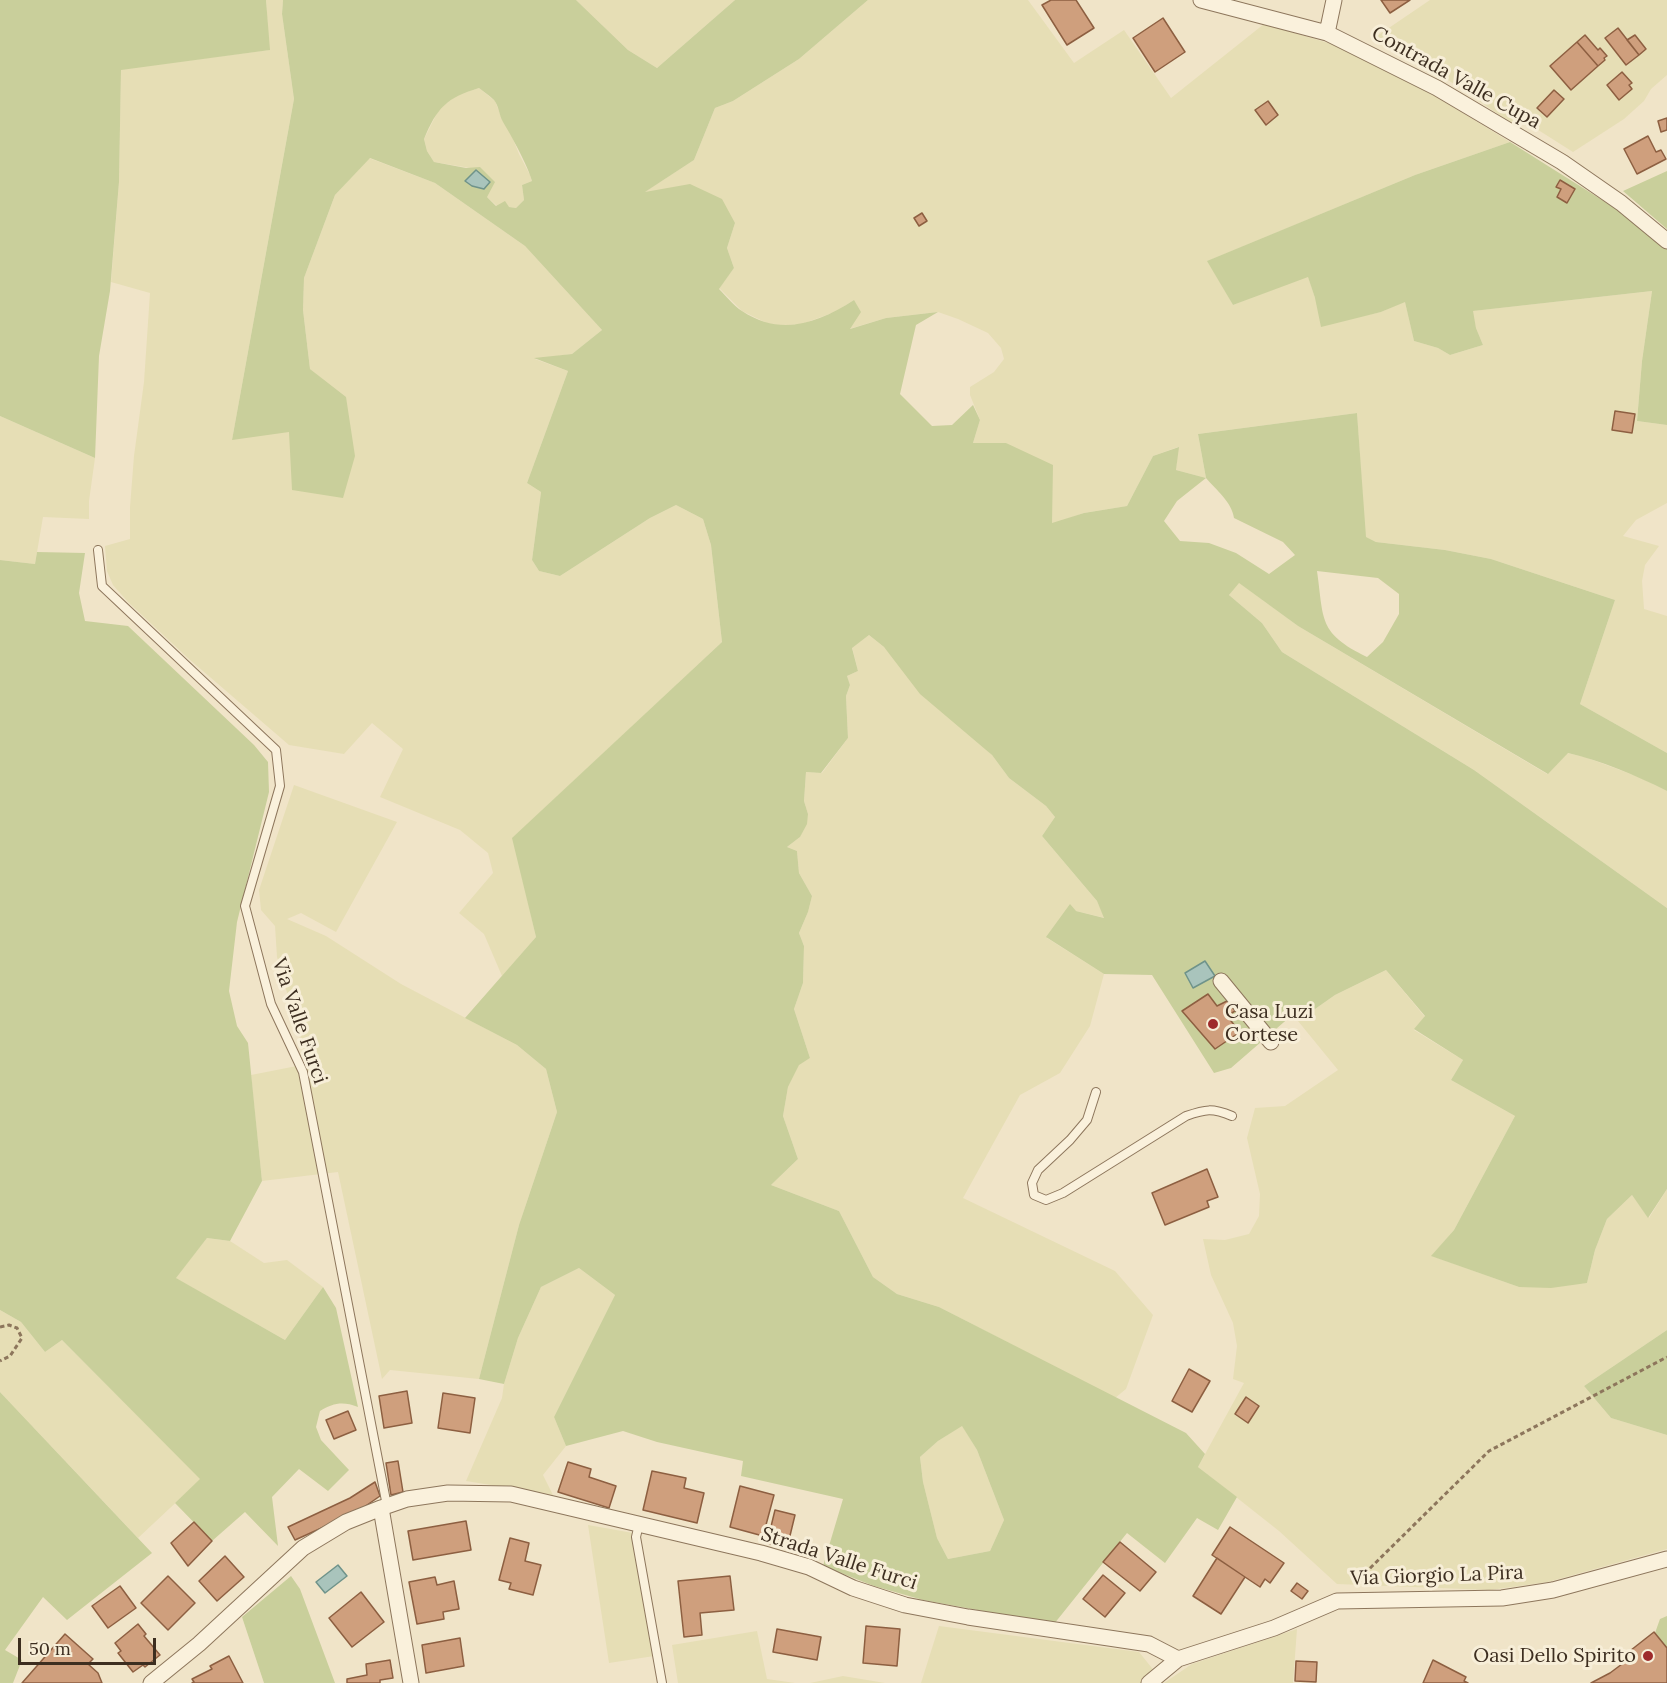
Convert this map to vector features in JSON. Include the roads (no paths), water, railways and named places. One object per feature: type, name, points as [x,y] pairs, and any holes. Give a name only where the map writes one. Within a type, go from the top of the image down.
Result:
[{"type":"street","name":"Contrada Valle Cupa","points":[[1201,0],[1327,33],[1437,88],[1562,162],[1621,203],[1667,241]]},
{"type":"street","points":[[1327,33],[1334,0]]},
{"type":"street","points":[[1221,981],[1271,1042]]},
{"type":"street","name":"Strada Valle Furci","points":[[151,1683],[207,1637],[303,1548],[346,1522],[384,1507],[407,1499],[448,1493],[511,1494],[761,1553],[809,1568],[853,1588],[905,1605],[968,1617],[1149,1644],[1179,1659]]},
{"type":"street","points":[[384,1507],[411,1683]]},
{"type":"street","name":"Via Giorgio La Pira","points":[[1179,1659],[1274,1629],[1337,1601],[1502,1598],[1563,1588],[1667,1559]]},
{"type":"street","points":[[1149,1683],[1179,1659]]},
{"type":"lane","name":"Via Valle Furci","points":[[98,550],[102,586],[276,750],[280,786],[245,906],[271,1005],[303,1072],[384,1507]]},
{"type":"lane","points":[[1096,1092],[1087,1120],[1070,1140],[1038,1170],[1032,1183],[1034,1196],[1046,1200],[1063,1193],[1186,1116],[1204,1109],[1217,1110],[1232,1116]]},
{"type":"lane","points":[[639,1524],[636,1537],[663,1683]]},
{"type":"water","points":[[476,170],[490,182],[484,189],[472,186],[465,181]]},
{"type":"water","points":[[1205,961],[1215,976],[1193,988],[1185,973]]},
{"type":"water","points":[[338,1565],[347,1576],[325,1593],[316,1582]]},
{"type":"place","name":"Casa Luzi Cortese","points":[[1213,1024]]},
{"type":"place","name":"Oasi Dello Spirito","points":[[1648,1656]]}]
